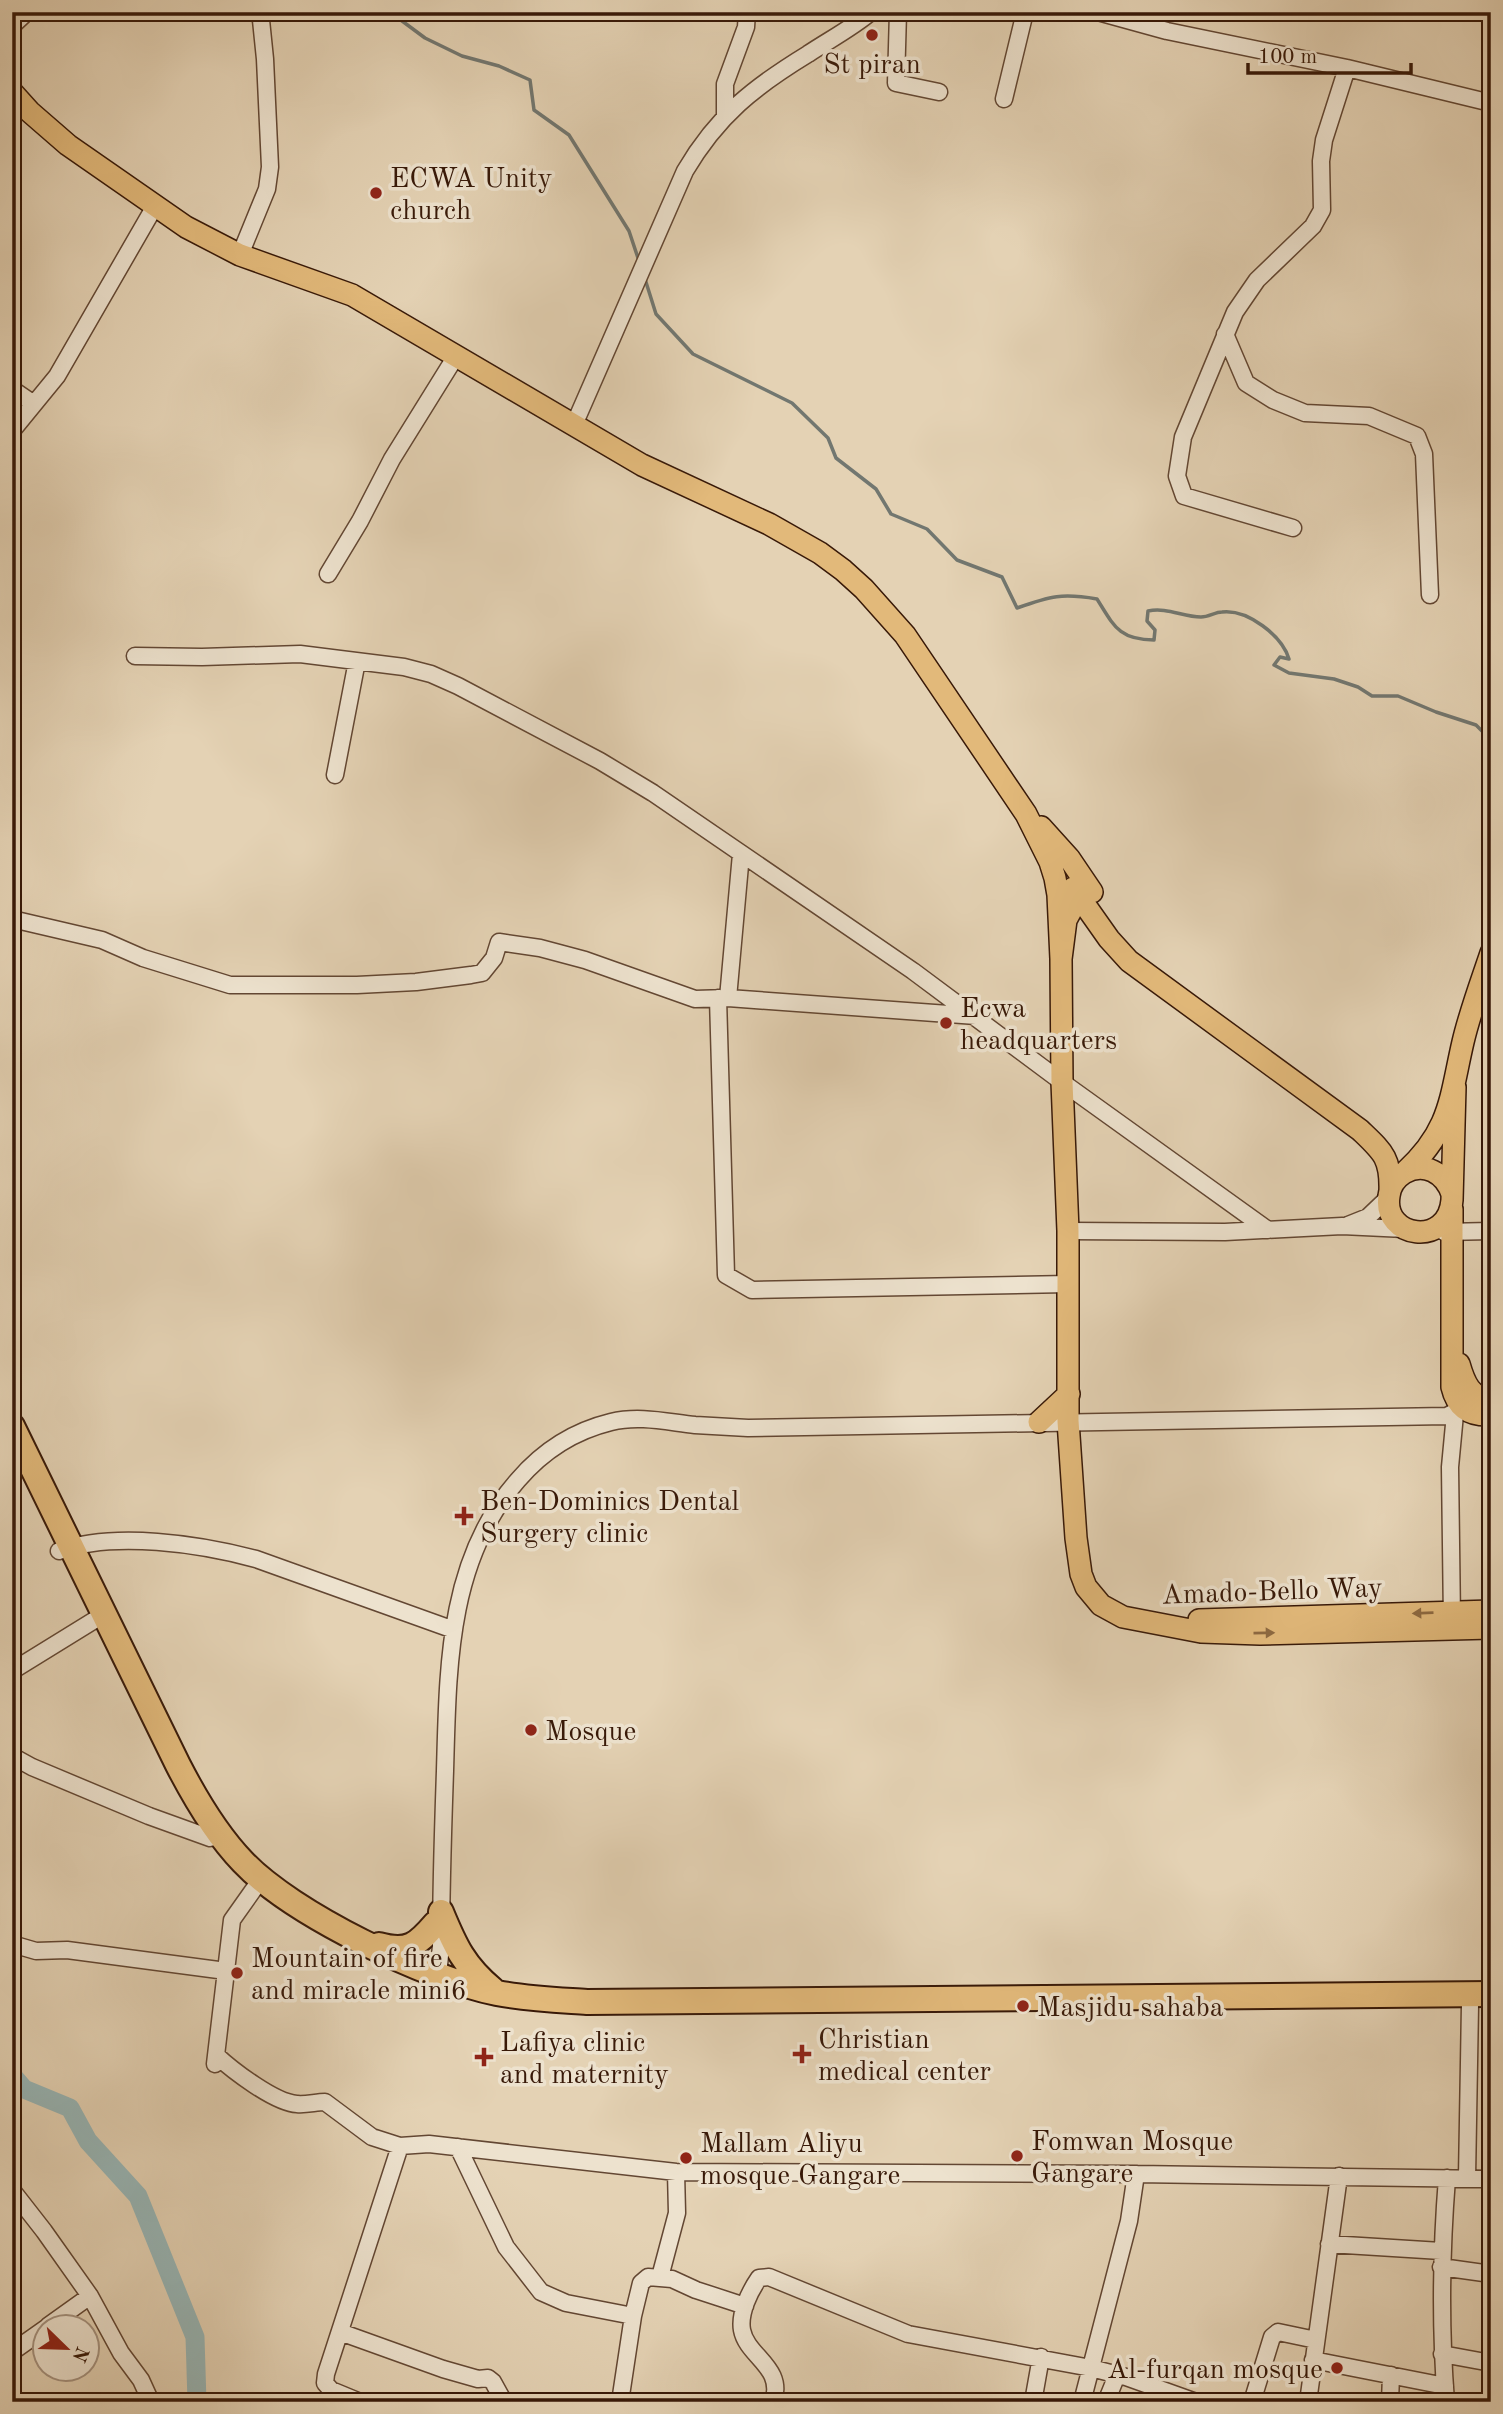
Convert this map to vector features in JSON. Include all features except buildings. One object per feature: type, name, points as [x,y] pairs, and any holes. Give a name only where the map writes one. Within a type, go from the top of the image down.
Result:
[{"type":"highway","points":[[12,1426],[93,1621],[165,1768],[210,1838],[230,1864],[258,1883],[432,1978],[510,2006],[601,2014],[1484,2002]]},
{"type":"highway","points":[[12,1461],[65,1549],[202,1810],[258,1883],[280,1907],[319,1933],[377,1962],[496,1993],[587,2002],[1484,2002]]},
{"type":"highway","points":[[366,1942],[392,1949],[409,1947],[421,1940],[438,1918],[462,1958],[476,1976],[496,1993]]},
{"type":"main road","points":[[12,92],[30,112],[68,145],[194,232],[240,255],[352,295],[642,465],[792,537],[843,570],[905,635],[1039,837],[1050,862],[1058,895],[1061,959]]},
{"type":"main road","points":[[1026,814],[1051,837],[1119,951],[1181,1001],[1360,1130],[1417,1168],[1444,1179],[1452,1200],[1444,1222],[1416,1231]]},
{"type":"main road","points":[[1039,837],[1082,890]]},
{"type":"main road","points":[[1061,959],[1066,920],[1082,890]]},
{"type":"main road","points":[[1491,953],[1463,1041],[1455,1087],[1452,1200],[1452,1387],[1457,1403],[1470,1405],[1476,1415],[1491,1415]]},
{"type":"main road","name":"Amado-Bello Way","points":[[1061,959],[1062,1082],[1068,1231],[1068,1421],[1081,1574],[1093,1598],[1110,1612],[1134,1620],[1201,1632],[1231,1633],[1452,1620],[1491,1611]]},
{"type":"main road","points":[[1389,1194],[1396,1180],[1417,1168],[1432,1145],[1441,1129],[1455,1087]]},
{"type":"main road","points":[[1360,1130],[1386,1157],[1391,1174],[1391,1213],[1397,1222],[1416,1231],[1441,1250],[1452,1276]]},
{"type":"main road","points":[[1040,1422],[1069,1394]]},
{"type":"main road","name":"Amado-Bello Way","points":[[1452,1620],[1491,1628]]},
{"type":"street","points":[[12,26],[27,12]]},
{"type":"street","points":[[240,255],[267,189],[270,167],[265,59],[261,20],[257,12]]},
{"type":"street","points":[[725,116],[725,84],[746,27],[747,12]]},
{"type":"street","points":[[574,425],[685,171],[701,143],[725,116],[758,87],[871,12]]},
{"type":"street","points":[[898,12],[896,83],[939,92]]},
{"type":"street","points":[[1004,99],[1025,12]]},
{"type":"street","points":[[1098,12],[1167,31],[1347,68],[1491,103]]},
{"type":"street","points":[[1293,528],[1184,496],[1177,476],[1184,437],[1236,312],[1257,280],[1313,226],[1322,210],[1321,161],[1324,140],[1347,68]]},
{"type":"street","points":[[12,431],[57,376],[155,206]]},
{"type":"street","points":[[1225,334],[1246,383],[1273,400],[1306,413],[1369,416],[1417,436],[1424,454],[1430,595]]},
{"type":"street","points":[[328,574],[360,521],[392,459],[456,356]]},
{"type":"street","points":[[12,389],[34,404]]},
{"type":"street","points":[[135,656],[300,654],[404,667],[431,674],[458,686],[600,761],[653,793],[914,971],[1062,1082],[1268,1230]]},
{"type":"street","points":[[335,775],[357,661]]},
{"type":"street","points":[[741,854],[723,998],[726,1275],[752,1290],[1068,1284]]},
{"type":"street","points":[[12,919],[102,940],[143,958],[230,985],[357,985],[416,982],[471,975],[482,973],[495,958],[499,942],[540,948],[585,960],[695,999],[723,998],[976,1016]]},
{"type":"street","points":[[1342,1226],[1368,1217],[1389,1194]]},
{"type":"street","points":[[1068,1231],[1225,1232],[1342,1226],[1416,1231],[1491,1230]]},
{"type":"street","points":[[432,1978],[441,1885],[447,1699],[461,1589],[470,1557],[494,1509],[523,1474],[543,1455],[563,1442],[596,1427],[633,1418],[748,1428],[1447,1416],[1470,1405]]},
{"type":"street","points":[[1452,1620],[1450,1467],[1470,1405]]},
{"type":"street","points":[[65,1549],[95,1543],[156,1543],[226,1551],[256,1559],[454,1630]]},
{"type":"street","points":[[12,1671],[93,1621]]},
{"type":"street","points":[[12,1756],[149,1816],[210,1838]]},
{"type":"street","points":[[258,1883],[232,1920],[216,2059],[277,2098],[296,2105],[325,2102],[373,2137],[400,2146],[429,2144],[676,2172],[1491,2179]]},
{"type":"street","points":[[12,1944],[36,1951],[67,1950],[226,1971]]},
{"type":"street","points":[[1467,2178],[1484,2002]]},
{"type":"street","points":[[360,2402],[331,2390],[325,2382],[400,2146]]},
{"type":"street","points":[[458,2147],[506,2247],[541,2292],[566,2303],[633,2316]]},
{"type":"street","points":[[660,2277],[677,2213],[676,2172]]},
{"type":"street","points":[[1082,2402],[1129,2221],[1136,2174]]},
{"type":"street","points":[[1308,2402],[1339,2176]]},
{"type":"street","points":[[1313,2360],[1391,2375],[1445,2394],[1441,2259],[1447,2178]]},
{"type":"street","points":[[12,2190],[90,2297],[121,2353],[141,2380],[151,2402]]},
{"type":"street","points":[[1329,2244],[1441,2259],[1491,2274]]},
{"type":"street","points":[[620,2402],[633,2316],[641,2283],[648,2277],[672,2279],[745,2306]]},
{"type":"street","points":[[773,2402],[773,2373],[746,2339],[742,2329],[745,2306],[759,2278],[769,2277],[908,2334],[1091,2368],[1196,2402]]},
{"type":"street","points":[[68,2312],[90,2297]]},
{"type":"street","points":[[340,2332],[443,2369],[478,2379],[488,2378],[504,2402]]},
{"type":"street","points":[[1252,2402],[1272,2337],[1278,2332],[1315,2340]]},
{"type":"street","points":[[12,2352],[32,2338]]},
{"type":"street","points":[[1442,2354],[1491,2363]]},
{"type":"street","points":[[1033,2402],[1041,2357]]},
{"type":"street","points":[[1106,2402],[1117,2375]]},
{"type":"street","points":[[1390,2402],[1391,2375]]},
{"type":"waterway","points":[[390,12],[425,38],[462,56],[499,66],[530,80],[534,110],[569,135],[629,231],[639,261]]},
{"type":"waterway","points":[[645,279],[656,314],[693,354],[792,403],[828,438],[836,458],[876,489],[891,514],[927,529],[957,560],[1002,577],[1017,608],[1057,597],[1097,599],[1119,630],[1133,637],[1154,640],[1155,630],[1147,621],[1148,611],[1162,610],[1201,617],[1232,612],[1253,619],[1272,633],[1289,659],[1280,657],[1274,665],[1289,673],[1334,679],[1358,687],[1372,696],[1398,696],[1476,725],[1491,740]]},
{"type":"waterway","points":[[12,2075],[24,2089],[70,2108],[88,2141],[138,2196],[195,2337],[197,2402]]},
{"type":"place","name":"St piran","points":[[872,35]]},
{"type":"place","name":"ECWA Unity church","points":[[376,193]]},
{"type":"place","name":"Ecwa headquarters","points":[[946,1023]]},
{"type":"place","name":"Ben-Dominics Dental Surgery clinic","points":[[464,1516]]},
{"type":"place","name":"Mosque","points":[[531,1730]]},
{"type":"place","name":"Mountain of fire and miracle mini6","points":[[237,1973]]},
{"type":"place","name":"Masjidu sahaba","points":[[1023,2006]]},
{"type":"place","name":"Christian medical center","points":[[802,2054]]},
{"type":"place","name":"Lafiya clinic and maternity","points":[[484,2057]]},
{"type":"place","name":"Fomwan Mosque Gangare","points":[[1017,2156]]},
{"type":"place","name":"Mallam Aliyu mosque Gangare","points":[[686,2158]]},
{"type":"place","name":"Al-furqan mosque","points":[[1337,2368]]}]
